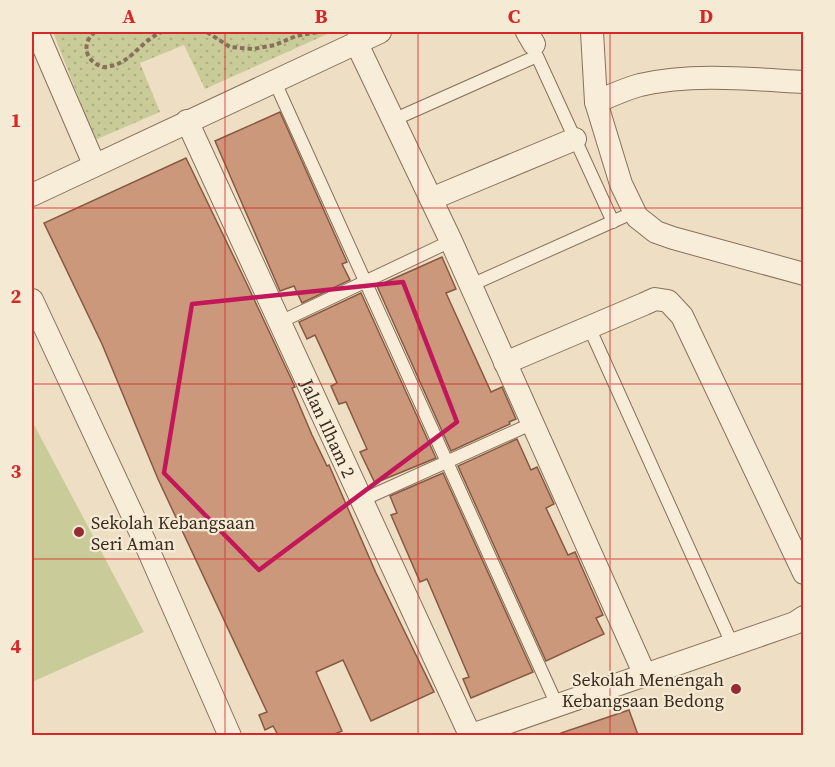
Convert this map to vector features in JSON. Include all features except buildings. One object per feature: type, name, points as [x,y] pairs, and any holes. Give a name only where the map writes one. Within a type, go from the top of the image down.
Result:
[{"type":"street","points":[[37,32],[94,164]]},
{"type":"street","points":[[32,195],[380,32]]},
{"type":"street","points":[[592,32],[596,102],[621,184],[630,207],[642,221],[656,232],[673,238],[804,274]]},
{"type":"street","points":[[356,42],[451,241],[645,675]]},
{"type":"street","points":[[596,102],[638,86],[669,80],[723,78],[804,82]]},
{"type":"street","name":"Jalan Ilham 2","points":[[188,121],[469,735]]},
{"type":"street","points":[[431,199],[575,139]]},
{"type":"street","points":[[32,300],[140,529],[230,735]]},
{"type":"street","points":[[505,363],[655,300],[668,301],[681,316],[804,573]]},
{"type":"street","points":[[469,735],[733,646],[804,617]]},
{"type":"lane","points":[[393,120],[537,56],[575,139],[618,219],[471,285]]},
{"type":"lane","points":[[274,80],[557,705]]},
{"type":"lane","points":[[280,322],[451,241]]},
{"type":"lane","points":[[589,327],[733,646]]},
{"type":"lane","points":[[362,500],[531,424]]},
{"type":"path","points":[[94,32],[87,41],[86,48],[91,61],[103,67],[125,62],[149,38],[162,32]]},
{"type":"path","points":[[207,32],[230,47],[252,49],[275,45],[296,36],[318,32]]},
{"type":"highlighted area","points":[[403,282],[457,422],[259,570],[164,473],[192,304]]},
{"type":"green space","points":[[53,32],[332,32],[205,89],[184,45],[140,63],[160,112],[95,140]]},
{"type":"green space","points":[[32,421],[144,632],[32,682]]},
{"type":"place","name":"Sekolah Kebangsaan Seri Aman","points":[[79,532]]},
{"type":"place","name":"Sekolah Menengah Kebangsaan Bedong","points":[[736,689]]}]
